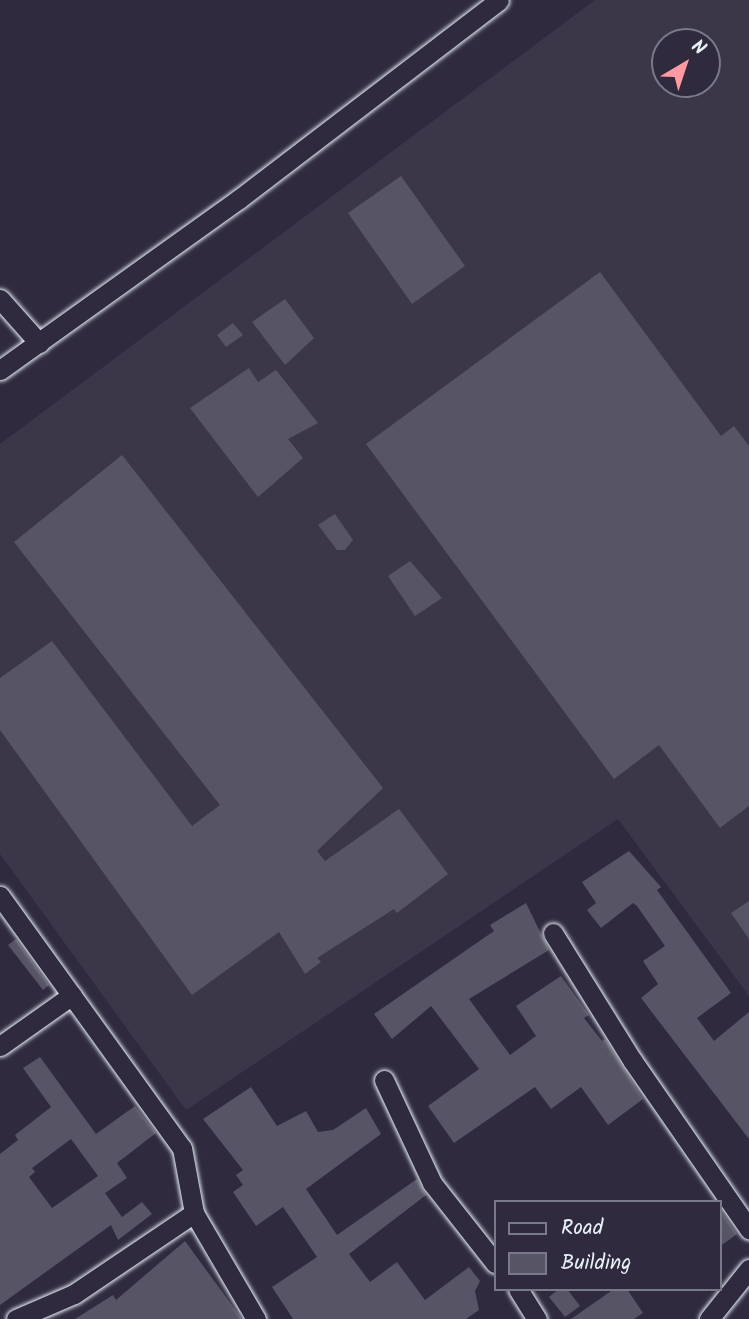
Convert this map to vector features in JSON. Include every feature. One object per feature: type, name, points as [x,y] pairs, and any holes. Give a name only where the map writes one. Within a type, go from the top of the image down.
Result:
[{"type":"street","points":[[0,370],[239,199],[499,0]]},
{"type":"street","points":[[0,299],[38,342]]},
{"type":"street","points":[[0,896],[182,1148],[194,1213],[256,1319]]},
{"type":"street","points":[[553,933],[632,1060],[749,1229]]},
{"type":"street","points":[[0,1046],[72,995]]},
{"type":"street","points":[[384,1080],[432,1183],[494,1262]]},
{"type":"street","points":[[16,1319],[74,1294],[194,1213]]},
{"type":"street","points":[[709,1319],[749,1269]]},
{"type":"street","points":[[518,1291],[537,1319]]},
{"type":"shaded area","points":[[595,0],[749,0],[749,996],[618,819],[186,1110],[0,854],[0,444]]},
{"type":"building","points":[[401,176],[465,266],[412,304],[348,213]]},
{"type":"building","points":[[600,272],[721,436],[734,426],[749,446],[749,806],[720,828],[659,745],[614,779],[366,444]]},
{"type":"building","points":[[285,299],[314,338],[285,365],[252,322]]},
{"type":"building","points":[[233,323],[243,335],[226,347],[217,335]]},
{"type":"building","points":[[249,368],[258,382],[276,370],[318,423],[288,439],[303,458],[258,497],[190,408]]},
{"type":"building","points":[[122,455],[383,788],[317,851],[325,861],[399,809],[448,874],[397,913],[394,909],[317,958],[321,962],[305,974],[279,932],[192,995],[0,730],[0,678],[52,641],[192,826],[220,805],[14,542]]},
{"type":"building","points":[[335,514],[353,540],[345,550],[337,550],[318,525]]},
{"type":"building","points":[[410,561],[442,598],[415,616],[388,576]]},
{"type":"building","points":[[629,851],[661,887],[657,890],[731,993],[697,1018],[714,1041],[749,1012],[749,1139],[641,998],[658,984],[643,961],[665,946],[637,906],[633,903],[601,928],[587,910],[596,903],[582,882]]},
{"type":"building","points":[[749,901],[749,939],[731,913]]},
{"type":"building","points":[[526,903],[549,950],[469,999],[510,1055],[536,1036],[516,1006],[561,976],[589,1015],[584,1018],[602,1041],[605,1039],[643,1099],[608,1125],[581,1087],[551,1109],[535,1087],[454,1143],[428,1106],[479,1069],[431,1006],[392,1039],[374,1014],[494,931],[490,925]]},
{"type":"building","points":[[16,939],[49,985],[43,990],[8,945]]},
{"type":"building","points":[[40,1057],[96,1134],[135,1106],[156,1133],[117,1163],[127,1178],[105,1193],[122,1217],[142,1202],[152,1214],[118,1240],[111,1225],[0,1305],[0,1154],[18,1140],[15,1135],[51,1107],[23,1068]],"holes":[[[71,1139],[98,1176],[52,1208],[29,1177],[35,1172],[32,1168]]]},
{"type":"building","points":[[251,1087],[277,1126],[306,1111],[318,1132],[333,1130],[366,1108],[381,1134],[306,1189],[337,1235],[417,1179],[426,1195],[349,1254],[370,1282],[397,1262],[425,1300],[469,1267],[480,1281],[475,1291],[479,1310],[466,1319],[293,1319],[272,1287],[317,1257],[283,1207],[256,1226],[233,1192],[243,1185],[236,1175],[243,1170],[203,1119]]},
{"type":"building","points":[[721,1211],[737,1234],[721,1246]]},
{"type":"building","points":[[185,1241],[242,1319],[75,1319],[113,1295],[116,1300]]},
{"type":"building","points":[[556,1291],[569,1291],[580,1306],[565,1317],[549,1297]]},
{"type":"building","points":[[611,1291],[628,1291],[643,1313],[634,1319],[571,1319]]}]
